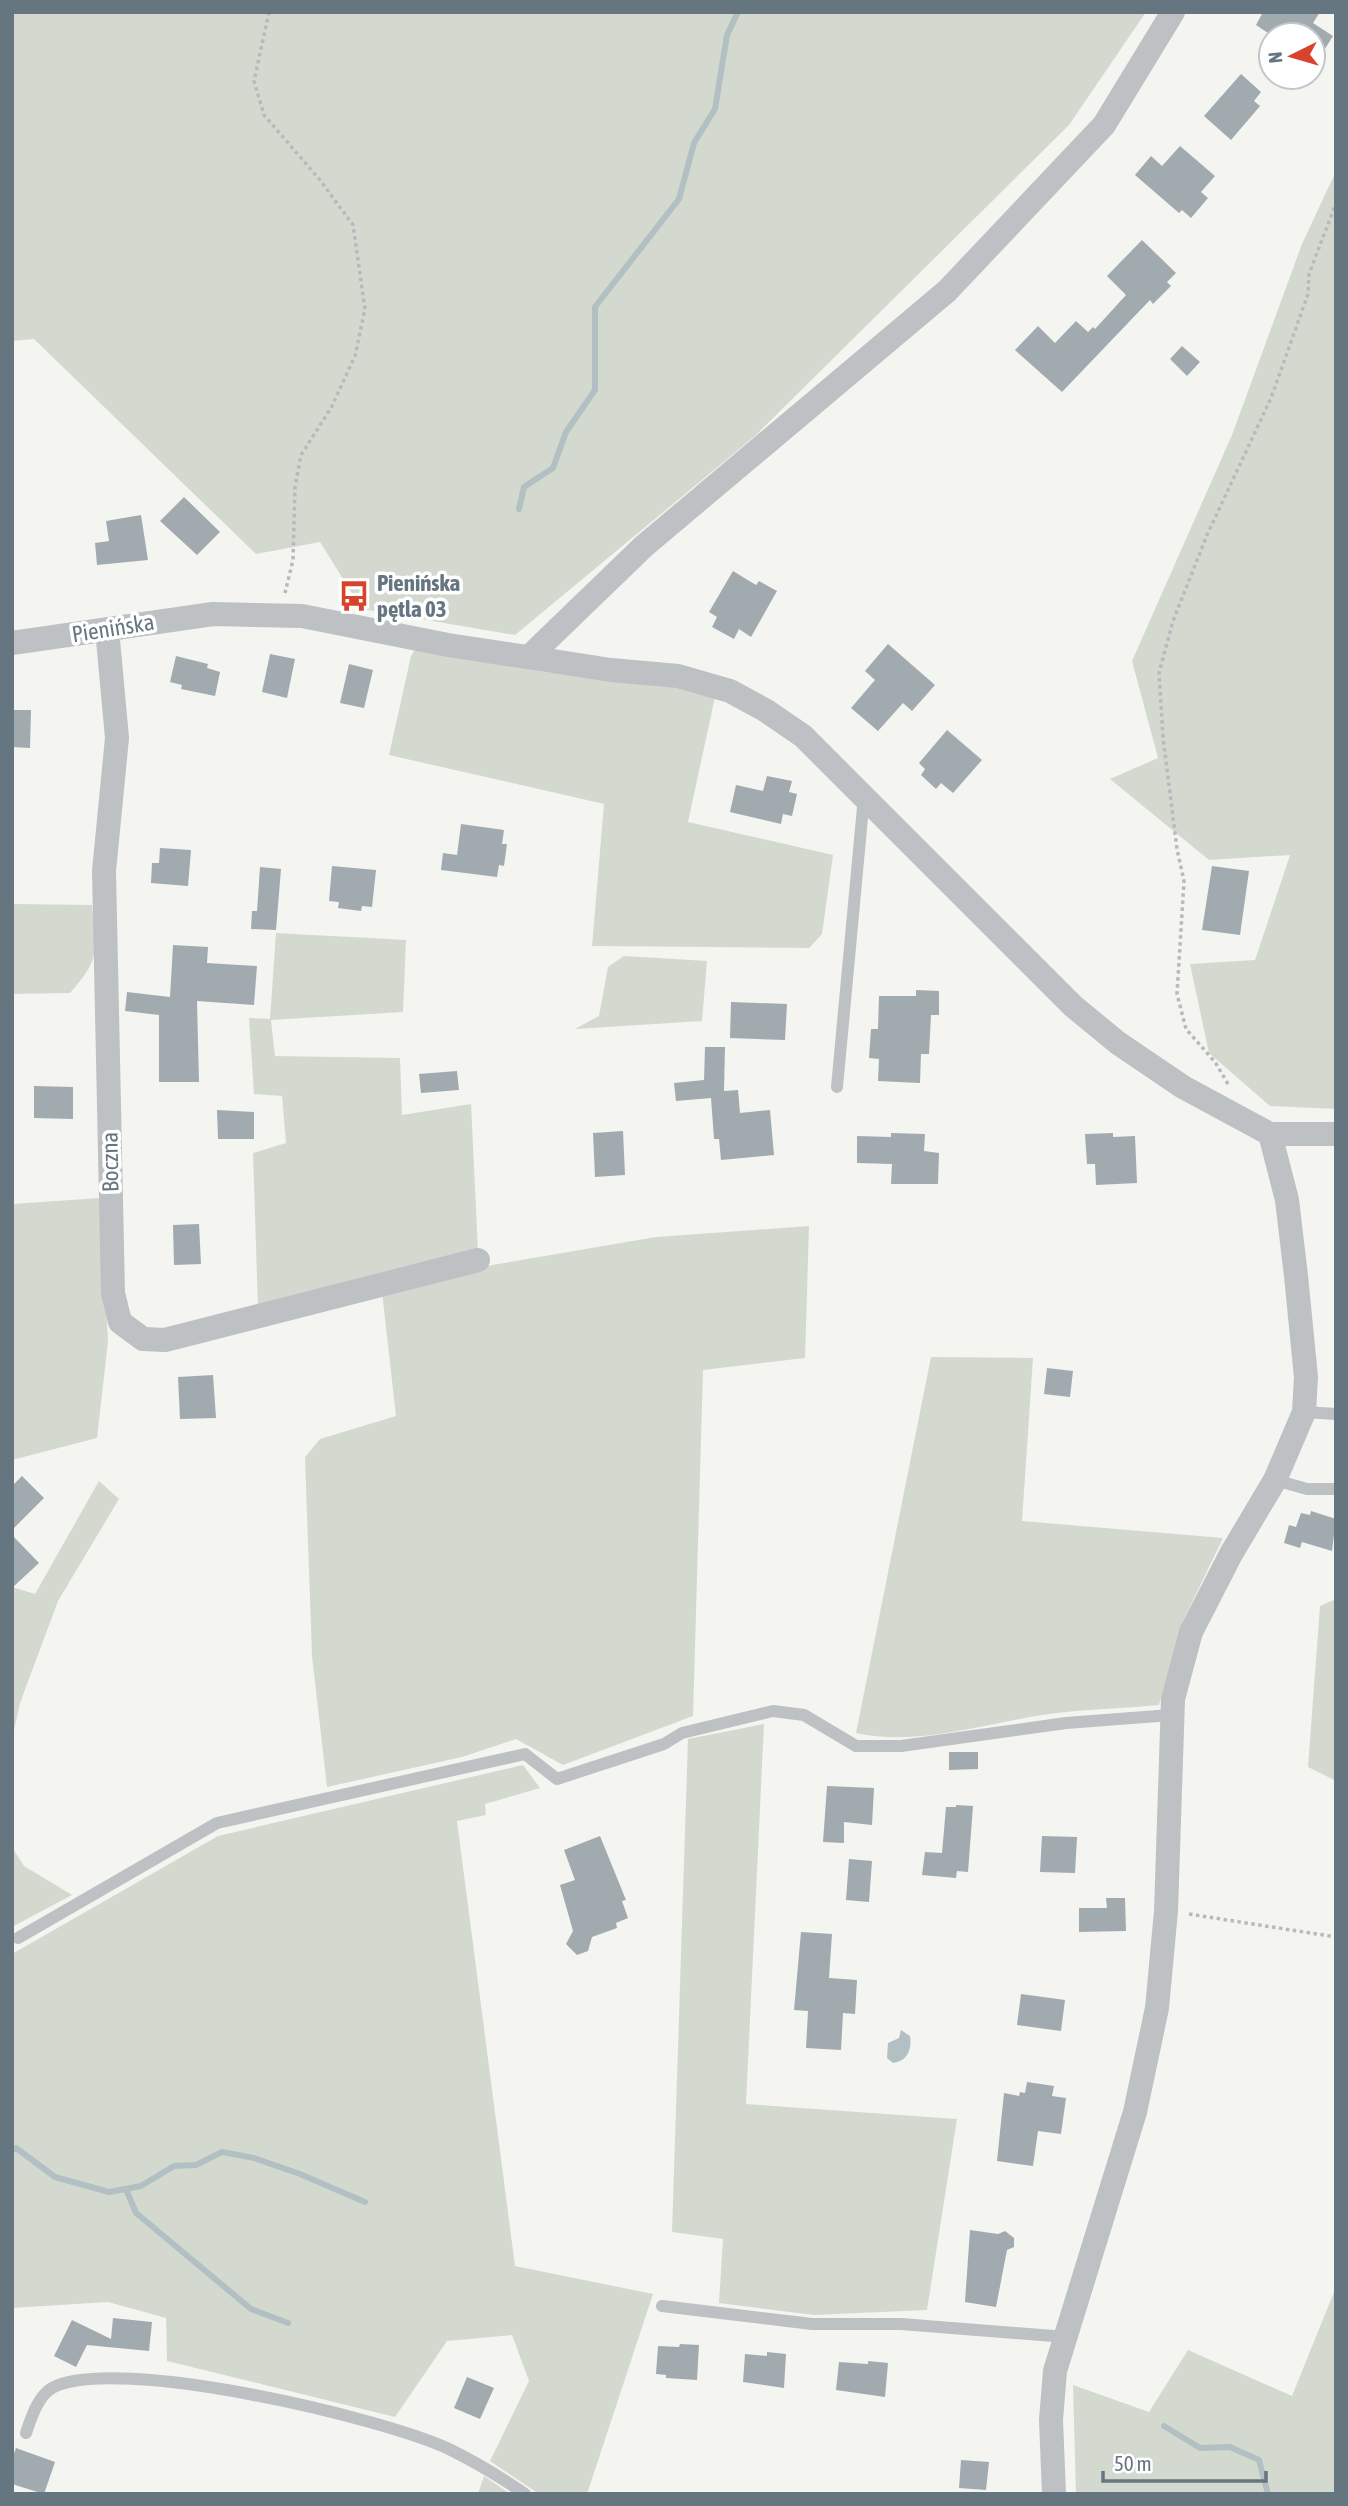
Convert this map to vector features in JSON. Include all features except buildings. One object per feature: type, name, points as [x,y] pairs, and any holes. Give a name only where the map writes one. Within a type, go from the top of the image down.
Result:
[{"type":"street","points":[[528,657],[644,546],[947,291],[1104,125],[1173,12]]},
{"type":"street","name":"Pienińska","points":[[12,643],[213,614],[302,616],[528,657],[678,676],[730,691],[765,710],[803,736],[1090,1023],[1183,1087],[1270,1134]]},
{"type":"street","name":"Boczna","points":[[107,629],[117,738],[104,871],[113,1293],[120,1322],[143,1339],[165,1340],[478,1261]]},
{"type":"street","points":[[1054,2494],[1051,2420],[1055,2371],[1135,2112],[1157,2008],[1166,1911],[1171,1715],[1191,1632],[1231,1554],[1275,1480],[1304,1412],[1306,1377],[1287,1200],[1270,1134],[1336,1134]]},
{"type":"lane","points":[[836,1087],[863,807],[867,800]]},
{"type":"lane","points":[[1304,1412],[1336,1414]]},
{"type":"lane","points":[[1275,1480],[1307,1489],[1336,1489]]},
{"type":"lane","points":[[18,1938],[217,1824],[524,1754],[557,1779],[664,1744],[682,1733],[773,1711],[804,1715],[856,1746],[901,1746],[1066,1723],[1171,1715]]},
{"type":"lane","points":[[662,2306],[812,2324],[901,2325],[1066,2337]]},
{"type":"lane","points":[[26,2433],[33,2412],[50,2390],[70,2381],[112,2379],[194,2384],[381,2425],[450,2450],[525,2494]]},
{"type":"path","points":[[269,12],[254,81],[264,115],[320,180],[353,225],[365,309],[355,356],[331,408],[301,455],[295,487],[293,561],[279,615]]},
{"type":"path","points":[[1229,1085],[1214,1062],[1186,1029],[1177,994],[1184,881],[1177,849],[1163,737],[1159,673],[1173,621],[1207,535],[1271,398],[1308,294],[1309,274],[1336,203]]},
{"type":"path","points":[[1166,1911],[1336,1937]]},
{"type":"shaded area","points":[[12,12],[1146,12],[1069,125],[755,436],[515,635],[362,609],[320,542],[256,554],[34,339],[12,341]]},
{"type":"shaded area","points":[[1336,171],[1336,1109],[1270,1106],[1209,1053],[1190,964],[1255,960],[1290,855],[1209,860],[1110,779],[1158,758],[1132,661],[1232,435],[1302,244]]},
{"type":"shaded area","points":[[416,648],[544,672],[686,686],[715,697],[688,822],[833,855],[822,934],[809,948],[592,946],[604,804],[389,755],[411,656]]},
{"type":"shaded area","points":[[12,904],[92,905],[95,943],[92,961],[70,993],[12,994]]},
{"type":"shaded area","points":[[276,933],[406,940],[403,1012],[271,1020],[275,1056],[400,1058],[402,1115],[471,1104],[478,1251],[258,1308],[253,1153],[286,1143],[282,1096],[254,1094],[249,1018],[270,1019]]},
{"type":"shaded area","points":[[624,956],[707,961],[702,1021],[575,1029],[599,1016],[608,967]]},
{"type":"shaded area","points":[[100,1198],[108,1341],[97,1438],[12,1460],[12,1204]]},
{"type":"shaded area","points":[[809,1226],[805,1358],[703,1370],[693,1716],[563,1765],[516,1739],[462,1757],[327,1787],[312,1656],[305,1457],[320,1439],[396,1416],[382,1292],[481,1267],[656,1237]]},
{"type":"shaded area","points":[[931,1357],[1033,1358],[1022,1521],[1223,1538],[1183,1621],[1159,1705],[1051,1714],[924,1736],[856,1733]]},
{"type":"shaded area","points":[[99,1481],[119,1499],[58,1601],[20,1703],[12,1739],[12,1587],[35,1594]]},
{"type":"shaded area","points":[[1336,1599],[1336,1781],[1308,1767],[1320,1606]]},
{"type":"shaded area","points":[[764,1724],[746,2104],[957,2119],[927,2310],[814,2315],[719,2303],[723,2239],[672,2232],[688,1739]]},
{"type":"shaded area","points":[[523,1765],[540,1788],[485,1804],[486,1815],[457,1821],[515,2266],[653,2294],[587,2494],[539,2494],[490,2461],[529,2381],[512,2335],[447,2341],[395,2417],[167,2361],[166,2318],[108,2302],[12,2308],[12,1954],[218,1836]]},
{"type":"shaded area","points":[[12,1847],[24,1866],[72,1895],[12,1927]]},
{"type":"shaded area","points":[[901,2030],[910,2036],[909,2050],[902,2060],[893,2063],[887,2058],[888,2043],[899,2038]]},
{"type":"shaded area","points":[[1336,2287],[1336,2494],[1076,2494],[1073,2385],[1149,2412],[1188,2350],[1292,2396]]},
{"type":"shaded area","points":[[484,2476],[510,2494],[478,2494]]},
{"type":"waterway","points":[[519,509],[524,487],[553,468],[566,432],[595,390],[595,307],[679,199],[694,143],[715,109],[727,35],[738,12]]},
{"type":"waterway","points":[[12,2150],[16,2148],[55,2177],[109,2192],[141,2186],[174,2166],[196,2165],[222,2152],[254,2158],[300,2174],[365,2202]]},
{"type":"waterway","points":[[126,2189],[136,2213],[251,2309],[288,2323]]},
{"type":"waterway","points":[[1164,2426],[1200,2448],[1230,2447],[1259,2460],[1268,2494]]},
{"type":"place","name":"Pienińska pętla 03","points":[[354,596]]}]
